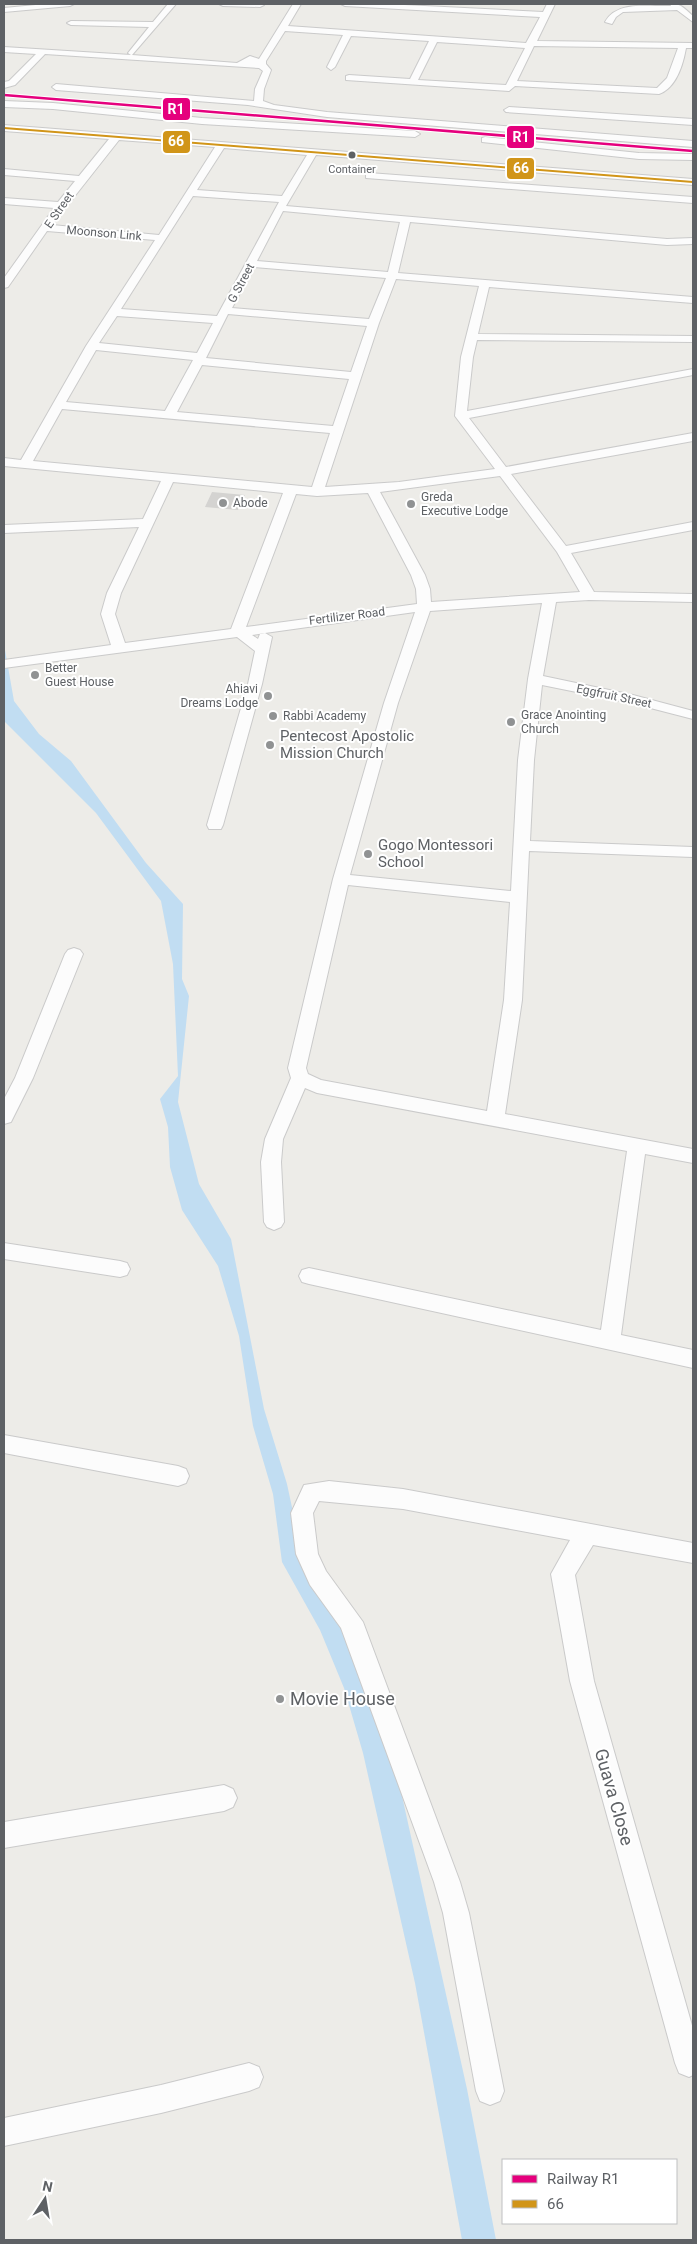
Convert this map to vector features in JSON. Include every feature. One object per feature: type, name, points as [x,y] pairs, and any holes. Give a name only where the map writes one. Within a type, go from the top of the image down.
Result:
[{"type":"street","points":[[4,10],[70,4]]},
{"type":"street","points":[[132,53],[172,4]]},
{"type":"street","points":[[223,4],[260,5]]},
{"type":"street","points":[[262,63],[277,22],[286,4]]},
{"type":"street","points":[[277,22],[297,4]]},
{"type":"street","points":[[345,4],[450,7],[544,15]]},
{"type":"street","points":[[349,78],[503,89],[511,87],[530,44],[551,4]]},
{"type":"street","points":[[609,22],[613,15],[621,10],[677,6],[693,20]]},
{"type":"street","points":[[277,22],[348,33],[434,39],[530,44],[693,46]]},
{"type":"street","points":[[71,23],[155,25]]},
{"type":"street","points":[[331,67],[348,33]]},
{"type":"street","points":[[413,82],[434,39]]},
{"type":"street","points":[[4,44],[248,60],[262,63],[267,70],[258,87],[258,97],[259,102],[267,106]]},
{"type":"street","points":[[513,83],[659,91],[665,87],[680,59],[682,47]]},
{"type":"street","points":[[4,49],[248,60]]},
{"type":"street","points":[[4,85],[12,84],[43,52]]},
{"type":"street","points":[[56,86],[235,101],[326,115],[557,131],[693,144]]},
{"type":"street","points":[[4,104],[53,106],[202,121],[415,134]]},
{"type":"street","points":[[509,110],[693,122]]},
{"type":"street","points":[[4,128],[314,152],[552,167],[693,182]]},
{"type":"street","name":"E Street","points":[[4,285],[61,206],[116,137]]},
{"type":"street","points":[[484,140],[639,156],[693,157]]},
{"type":"street","points":[[25,464],[60,406],[92,346],[222,144]]},
{"type":"street","name":"G Street","points":[[169,416],[252,264],[282,203],[314,152]]},
{"type":"street","points":[[424,178],[432,160]]},
{"type":"street","points":[[548,187],[552,167]]},
{"type":"street","points":[[4,172],[82,179]]},
{"type":"street","points":[[369,176],[548,187],[693,200]]},
{"type":"street","points":[[191,193],[406,218],[658,241],[693,241]]},
{"type":"street","points":[[4,201],[61,206]]},
{"type":"street","points":[[317,492],[373,323],[392,276],[406,218]]},
{"type":"street","name":"Moonson Link","points":[[46,228],[162,238]]},
{"type":"street","points":[[4,261],[19,262]]},
{"type":"street","points":[[252,264],[693,300]]},
{"type":"street","points":[[485,283],[463,380],[461,416],[505,472],[562,551],[589,596]]},
{"type":"street","points":[[114,312],[224,315],[373,323]]},
{"type":"street","points":[[472,337],[693,339]]},
{"type":"street","points":[[92,346],[356,376]]},
{"type":"street","points":[[461,416],[693,372]]},
{"type":"street","points":[[60,406],[337,430]]},
{"type":"street","points":[[4,462],[317,492],[372,490],[505,472],[693,437]]},
{"type":"street","points":[[119,647],[108,614],[114,593],[169,478]]},
{"type":"street","points":[[261,649],[238,630],[291,490]]},
{"type":"street","points":[[274,1222],[271,1162],[274,1139],[300,1078],[297,1068],[341,880],[391,703],[424,607],[423,589],[418,574],[372,490]]},
{"type":"street","points":[[4,528],[147,523]]},
{"type":"street","points":[[562,551],[693,526]]},
{"type":"street","name":"Fertilizer Road","points":[[9,663],[238,630],[424,607],[589,596],[693,598]]},
{"type":"street","points":[[495,1119],[513,1000],[526,760],[535,679],[550,599]]},
{"type":"street","points":[[215,825],[255,684],[261,649],[268,626]]},
{"type":"street","name":"Eggfruit Street","points":[[535,679],[634,699],[693,715]]},
{"type":"street","points":[[522,846],[693,852]]},
{"type":"street","points":[[341,880],[520,897]]},
{"type":"street","points":[[4,1117],[24,1078],[74,954]]},
{"type":"street","points":[[300,1078],[317,1086],[693,1156]]},
{"type":"street","points":[[610,1340],[637,1145]]},
{"type":"street","points":[[4,1250],[120,1269]]},
{"type":"street","points":[[309,1276],[693,1359]]},
{"type":"street","points":[[4,1444],[178,1476]]},
{"type":"street","points":[[490,2091],[456,1913],[446,1882],[351,1622],[318,1578],[307,1554],[302,1512],[312,1492],[329,1491],[403,1499],[693,1553]]},
{"type":"street","name":"Guava Close","points":[[587,1533],[563,1574],[582,1681],[689,2063]]},
{"type":"street","points":[[4,1835],[224,1798]]},
{"type":"street","points":[[4,2132],[161,2099],[248,2077]]},
{"type":"water","points":[[4,644],[14,701],[39,734],[71,761],[146,863],[183,904],[182,979],[189,996],[178,1102],[199,1184],[231,1239],[264,1409],[287,1484],[303,1559],[354,1650],[398,1778],[467,2089],[496,2240],[462,2240],[415,1983],[363,1753],[344,1688],[320,1630],[282,1562],[273,1494],[253,1426],[239,1336],[218,1266],[182,1210],[170,1167],[168,1127],[160,1099],[178,1076],[173,964],[161,901],[96,813],[4,721]]},
{"type":"building","name":"Abode","points":[[212,492],[245,495],[238,510],[205,507]]},
{"type":"rail line","name":"R1","points":[[4,95],[693,151]]},
{"type":"transit line","name":"66","points":[[4,128],[693,182]]},
{"type":"place","name":"Container","points":[[352,155]]},
{"type":"place","name":"Abode","points":[[223,503]]},
{"type":"place","name":"Greda Executive Lodge","points":[[411,504]]},
{"type":"place","name":"Better Guest House","points":[[35,675]]},
{"type":"place","name":"Ahiavi Dreams Lodge","points":[[268,696]]},
{"type":"place","name":"Rabbi Academy","points":[[273,716]]},
{"type":"place","name":"Grace Anointing Church","points":[[511,722]]},
{"type":"place","name":"Pentecost Apostolic Mission Church","points":[[270,745]]},
{"type":"place","name":"Gogo Montessori School","points":[[368,854]]},
{"type":"place","name":"Movie House","points":[[280,1699]]}]
